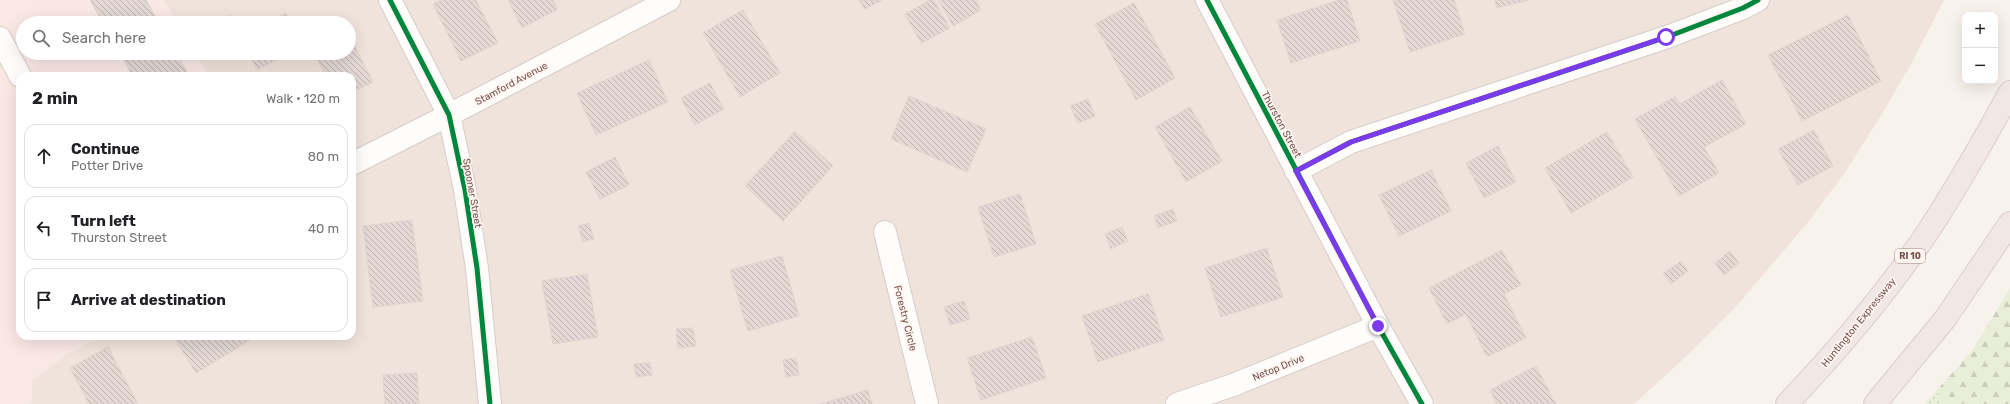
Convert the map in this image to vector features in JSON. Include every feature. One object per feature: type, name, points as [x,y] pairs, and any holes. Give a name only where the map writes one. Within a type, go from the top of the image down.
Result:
[{"type":"highway","name":"Huntington Expressway","points":[[1787,404],[1855,328],[1926,233],[1985,138],[2010,92]]},
{"type":"highway","points":[[1875,404],[1945,319],[2010,223]]},
{"type":"street","name":"Spooner Street","points":[[390,0],[449,115],[465,190],[477,268],[490,404]]},
{"type":"street","name":"Stamford Avenue","points":[[356,162],[669,0]]},
{"type":"street","name":"Thurston Street","points":[[1206,0],[1378,326],[1422,404]]},
{"type":"street","points":[[1296,171],[1351,142],[1666,37],[1743,8],[1758,0]]},
{"type":"street","points":[[0,38],[18,72]]},
{"type":"street","name":"Forestry Circle","points":[[885,232],[927,404]]},
{"type":"street","name":"Netop Drive","points":[[1177,404],[1233,385],[1378,326]]},
{"type":"shaded area","points":[[0,0],[164,0],[173,16],[16,16],[16,60],[199,60],[206,72],[16,72],[16,340],[93,340],[67,354],[32,380],[32,401],[28,404],[0,404]]},
{"type":"shaded area","points":[[164,0],[1944,0],[1910,66],[1880,117],[1846,171],[1808,222],[1735,308],[1689,354],[1634,404],[28,404],[32,401],[32,380],[67,354],[93,340],[356,340],[356,72],[206,72],[199,60],[356,60],[356,16],[173,16]]},
{"type":"green space","points":[[2010,289],[2010,404],[1943,404],[1937,390],[1971,352]]},
{"type":"green space","points":[[1937,390],[1943,404],[1925,404]]},
{"type":"building","points":[[90,0],[146,0],[155,16],[99,16]]},
{"type":"building","points":[[442,0],[476,0],[498,43],[461,61],[433,4]]},
{"type":"building","points":[[508,0],[553,0],[558,9],[522,28]]},
{"type":"building","points":[[859,0],[882,0],[865,9]]},
{"type":"building","points":[[930,0],[934,0],[950,28],[921,43],[905,14]]},
{"type":"building","points":[[938,0],[976,0],[981,10],[953,26]]},
{"type":"building","points":[[1339,0],[1347,0],[1360,41],[1291,63],[1277,20]]},
{"type":"building","points":[[1393,0],[1454,0],[1465,34],[1410,52]]},
{"type":"building","points":[[1495,0],[1529,0],[1497,8]]},
{"type":"building","points":[[1134,3],[1175,78],[1136,100],[1095,24]]},
{"type":"building","points":[[743,10],[780,73],[740,97],[703,33]]},
{"type":"building","points":[[286,13],[287,16],[280,16]]},
{"type":"building","points":[[1848,15],[1881,81],[1802,121],[1768,55]]},
{"type":"building","points":[[356,49],[373,82],[356,90],[356,72],[324,72],[318,60],[356,60]]},
{"type":"building","points":[[124,60],[180,60],[187,72],[130,72]]},
{"type":"building","points":[[252,60],[276,60],[257,70]]},
{"type":"building","points":[[649,60],[668,102],[596,135],[577,93]]},
{"type":"building","points":[[1722,80],[1746,124],[1704,147],[1719,173],[1679,196],[1635,119],[1675,97],[1680,104]]},
{"type":"building","points":[[710,83],[724,109],[695,125],[681,98]]},
{"type":"building","points":[[909,96],[986,129],[967,172],[891,139]]},
{"type":"building","points":[[1088,99],[1095,116],[1078,123],[1070,106]]},
{"type":"building","points":[[1190,107],[1222,161],[1186,182],[1155,127]]},
{"type":"building","points":[[1814,130],[1833,166],[1798,185],[1778,149]]},
{"type":"building","points":[[795,131],[833,166],[783,221],[745,186]]},
{"type":"building","points":[[1607,132],[1633,177],[1571,213],[1545,168]]},
{"type":"building","points":[[1498,146],[1516,182],[1484,198],[1466,163]]},
{"type":"building","points":[[615,157],[629,185],[600,199],[586,172]]},
{"type":"building","points":[[1431,170],[1451,211],[1399,236],[1379,195]]},
{"type":"building","points":[[1020,194],[1036,244],[994,257],[978,207]]},
{"type":"building","points":[[1173,209],[1177,221],[1158,228],[1154,216]]},
{"type":"building","points":[[412,220],[423,301],[373,307],[363,226]]},
{"type":"building","points":[[589,223],[594,239],[583,242],[578,226]]},
{"type":"building","points":[[1122,227],[1128,241],[1111,249],[1105,234]]},
{"type":"building","points":[[1267,248],[1283,297],[1221,317],[1205,268]]},
{"type":"building","points":[[1502,250],[1521,285],[1504,294],[1526,338],[1487,357],[1466,314],[1447,324],[1429,288]]},
{"type":"building","points":[[1730,251],[1739,263],[1724,275],[1715,263]]},
{"type":"building","points":[[782,256],[799,316],[748,331],[730,270]]},
{"type":"building","points":[[1681,261],[1688,271],[1671,284],[1663,274]]},
{"type":"building","points":[[587,274],[598,337],[553,344],[542,281]]},
{"type":"building","points":[[1148,294],[1164,340],[1098,362],[1082,316]]},
{"type":"building","points":[[964,301],[970,319],[950,325],[944,307]]},
{"type":"building","points":[[693,328],[696,346],[678,348],[676,329]]},
{"type":"building","points":[[1032,337],[1046,378],[981,400],[967,358]]},
{"type":"building","points":[[175,340],[250,340],[196,373]]},
{"type":"building","points":[[108,347],[138,404],[89,404],[70,368]]},
{"type":"building","points":[[796,358],[799,375],[786,377],[783,360]]},
{"type":"building","points":[[650,363],[652,375],[636,377],[634,364]]},
{"type":"building","points":[[1536,366],[1556,404],[1497,404],[1490,390]]},
{"type":"building","points":[[417,373],[419,404],[385,404],[383,375]]},
{"type":"building","points":[[868,390],[872,404],[820,404]]},
{"type":"cycle path","points":[[390,0],[449,115],[465,190],[477,268],[490,404]]},
{"type":"cycle path","points":[[1207,0],[1378,326],[1422,404]]},
{"type":"cycle path","points":[[1296,171],[1351,142],[1667,37],[1743,8],[1758,0]]},
{"type":"route","points":[[1378,326],[1296,171],[1351,142],[1666,37]]}]
